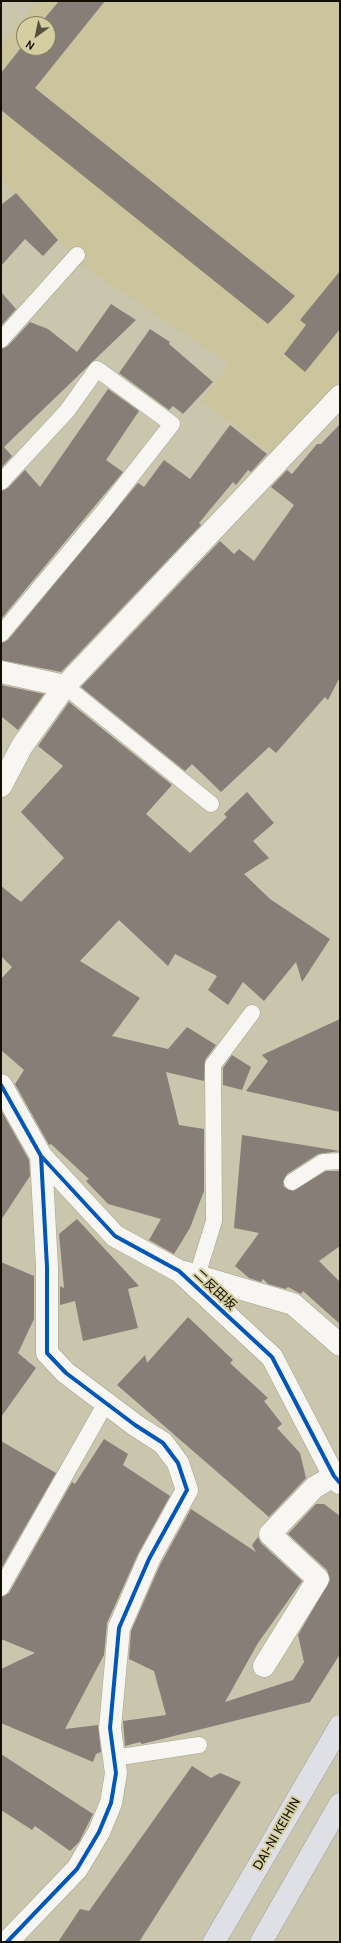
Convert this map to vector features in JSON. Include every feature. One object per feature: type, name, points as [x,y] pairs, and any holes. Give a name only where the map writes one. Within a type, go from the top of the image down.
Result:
[{"type":"highway","name":"DAI-NI KEIHIN","points":[[214,1942],[340,1726]]},
{"type":"highway","points":[[261,1942],[340,1804]]},
{"type":"street","points":[[1,786],[22,746],[65,686],[340,396]]},
{"type":"street","points":[[1,672],[65,686]]},
{"type":"street","name":"二反田坂","points":[[1,1085],[41,1156],[115,1236],[188,1274],[272,1357],[337,1480]]},
{"type":"street","points":[[7,1942],[77,1869],[99,1832],[111,1802],[116,1773],[110,1728],[119,1628],[149,1559],[187,1490],[178,1463],[163,1443],[106,1404],[66,1373],[47,1353],[47,1267],[41,1156]]},
{"type":"street","points":[[188,1274],[293,1304],[340,1345]]},
{"type":"street","points":[[264,1666],[318,1580],[270,1534],[315,1487],[337,1480]]},
{"type":"lane","points":[[1,340],[77,255]]},
{"type":"lane","points":[[1,482],[67,411],[97,369],[172,424],[104,511],[1,634]]},
{"type":"lane","points":[[65,686],[211,804]]},
{"type":"lane","points":[[188,1274],[214,1221],[213,1065],[252,1012]]},
{"type":"lane","points":[[292,1182],[323,1162],[340,1161]]},
{"type":"lane","points":[[1,1588],[106,1404]]},
{"type":"lane","points":[[114,1758],[199,1745]]},
{"type":"shaded area","points":[[37,1],[340,1],[340,381],[274,455],[201,401],[229,364],[82,265],[1,178],[1,46],[16,27],[16,56],[56,56],[56,16],[25,16]]},
{"type":"building","points":[[59,1],[105,1],[35,88],[295,296],[268,324],[1,110],[1,73],[16,54],[16,56],[56,56],[56,16],[47,16]]},
{"type":"building","points":[[16,193],[58,240],[43,256],[25,239],[1,266],[1,205]]},
{"type":"building","points":[[340,271],[340,329],[305,372],[284,354],[306,325],[300,320]]},
{"type":"building","points":[[1,292],[16,309],[1,326]]},
{"type":"building","points":[[111,304],[136,320],[4,447],[12,456],[1,468],[1,349],[8,346],[30,322],[48,329],[77,352]]},
{"type":"building","points":[[150,329],[170,342],[169,344],[213,382],[183,414],[173,406],[169,410],[119,373]]},
{"type":"building","points":[[108,389],[139,411],[106,460],[123,472],[1,619],[1,491],[8,488],[25,470],[40,487]]},
{"type":"building","points":[[340,424],[340,677],[328,700],[325,697],[276,753],[269,747],[221,792],[192,764],[185,771],[81,687],[220,541],[234,554],[239,549],[254,561],[294,505],[271,487],[287,470],[292,474],[317,444],[321,444]]},
{"type":"building","points":[[230,425],[267,454],[251,472],[248,470],[236,485],[233,482],[199,523],[201,525],[61,672],[1,660],[1,643],[8,640],[138,483],[144,487],[164,460],[190,479]]},
{"type":"building","points":[[1,685],[44,694],[18,730],[1,716]]},
{"type":"building","points":[[69,702],[172,785],[146,814],[190,853],[227,817],[224,814],[247,792],[274,823],[253,841],[269,858],[244,874],[270,899],[330,939],[302,982],[296,962],[264,1001],[243,982],[228,1005],[208,990],[217,976],[175,954],[168,966],[119,920],[80,961],[140,998],[112,1036],[168,1049],[187,1027],[216,1045],[205,1060],[204,1081],[166,1072],[179,1125],[204,1129],[204,1191],[190,1228],[174,1254],[149,1240],[161,1219],[108,1204],[86,1181],[89,1179],[51,1144],[49,1145],[15,1084],[24,1070],[1,1050],[1,979],[12,967],[1,956],[1,886],[21,902],[64,858],[21,812],[63,766],[38,746]]},
{"type":"building","points":[[340,1019],[340,1112],[246,1091],[268,1061],[262,1055]]},
{"type":"building","points":[[232,1055],[251,1067],[242,1090],[223,1085],[223,1068]]},
{"type":"building","points":[[1,1110],[29,1160],[30,1176],[1,1220]]},
{"type":"building","points":[[242,1135],[340,1151],[318,1154],[287,1174],[283,1182],[284,1187],[293,1191],[326,1171],[340,1171],[340,1246],[319,1261],[340,1282],[340,1324],[303,1291],[301,1294],[288,1287],[286,1289],[268,1284],[263,1279],[261,1282],[249,1278],[235,1266],[259,1233],[234,1228]]},
{"type":"building","points":[[77,1219],[139,1286],[128,1289],[138,1328],[83,1341],[75,1301],[60,1305],[60,1286],[64,1288],[59,1234]]},
{"type":"building","points":[[1,1262],[34,1276],[34,1319],[18,1353],[36,1368],[1,1417]]},
{"type":"building","points":[[188,1317],[233,1360],[230,1363],[268,1398],[264,1401],[282,1424],[277,1428],[300,1453],[306,1478],[269,1517],[117,1385],[145,1355],[147,1363]]},
{"type":"building","points":[[104,1439],[128,1454],[123,1465],[170,1496],[138,1554],[107,1623],[104,1655],[65,1729],[98,1725],[101,1752],[96,1754],[93,1762],[1,1723],[1,1669],[35,1653],[1,1639],[1,1597],[9,1593],[72,1482],[75,1484]]},
{"type":"building","points":[[1,1441],[56,1473],[1,1569]]},
{"type":"building","points":[[316,1504],[324,1504],[340,1516],[340,1654],[310,1702],[142,1744],[140,1742],[125,1746],[123,1721],[166,1715],[154,1671],[129,1659],[131,1631],[160,1565],[191,1509],[256,1552],[252,1545],[258,1537],[261,1543],[302,1581],[258,1643],[225,1702],[293,1680],[304,1662],[298,1635],[330,1580],[327,1570],[288,1534]]},
{"type":"building","points":[[1,1754],[93,1814],[79,1842],[70,1851],[35,1826],[32,1830],[1,1810]]},
{"type":"building","points":[[192,1766],[211,1778],[220,1773],[241,1782],[139,1942],[58,1942],[80,1909],[89,1911]]},
{"type":"cycle path","points":[[1,1085],[41,1156],[115,1236],[179,1271],[272,1357],[334,1476],[340,1483]]},
{"type":"cycle path","points":[[7,1942],[77,1869],[99,1832],[111,1803],[116,1773],[110,1728],[119,1628],[149,1559],[187,1490],[178,1463],[163,1443],[135,1425],[66,1373],[47,1353],[47,1267],[41,1156]]}]
